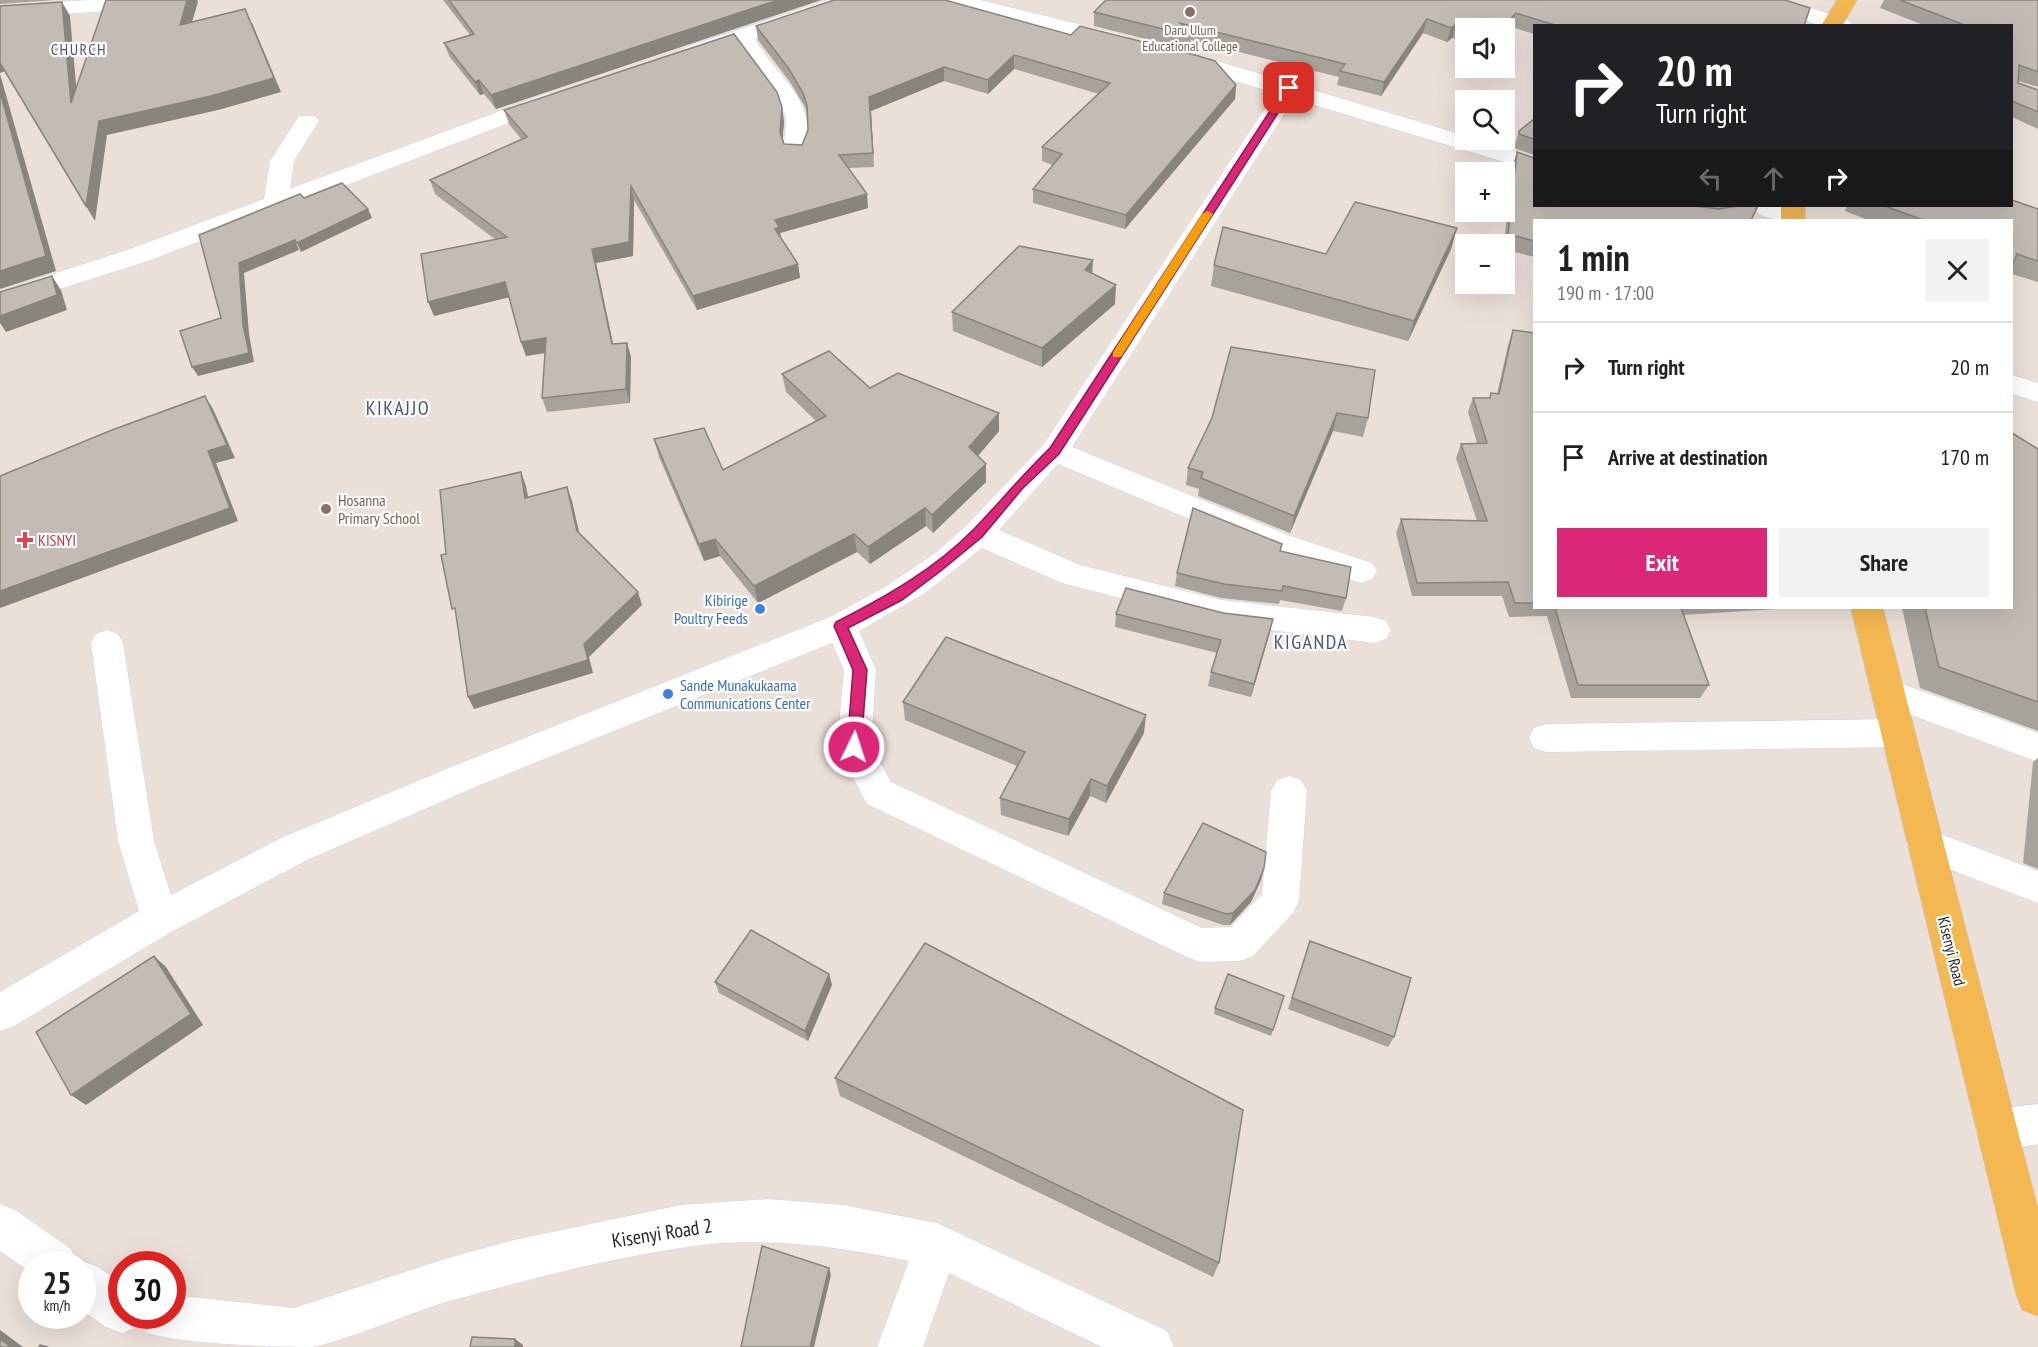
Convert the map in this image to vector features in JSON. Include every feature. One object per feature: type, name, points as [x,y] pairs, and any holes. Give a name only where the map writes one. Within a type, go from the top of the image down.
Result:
[{"type":"main road","points":[[1835,24],[1847,0]]},
{"type":"main road","name":"Kisenyi Road","points":[[1867,609],[2038,1294]]},
{"type":"street","points":[[0,12],[186,0]]},
{"type":"street","points":[[676,58],[849,0]]},
{"type":"street","points":[[955,0],[1135,45]]},
{"type":"street","points":[[1760,1],[1835,24]]},
{"type":"street","points":[[743,36],[755,58],[776,80],[797,117],[796,152]]},
{"type":"street","points":[[1157,51],[1289,88],[1533,164]]},
{"type":"street","points":[[0,1013],[160,919],[294,849],[479,770],[841,626],[897,597],[978,533],[1019,485],[1054,451],[1289,88]]},
{"type":"street","points":[[0,300],[182,240],[474,126],[564,94]]},
{"type":"street","points":[[276,203],[282,161],[308,121]]},
{"type":"street","points":[[1766,207],[1793,215]]},
{"type":"street","points":[[2013,384],[2038,393]]},
{"type":"street","points":[[1054,451],[1277,543],[1361,570]]},
{"type":"street","points":[[978,533],[1073,575],[1221,612],[1375,630]]},
{"type":"street","points":[[841,626],[860,670],[854,747],[879,793],[1200,945],[1240,944],[1280,901],[1289,791]]},
{"type":"street","points":[[107,642],[136,842],[160,919]]},
{"type":"street","points":[[1888,692],[2038,748]]},
{"type":"street","points":[[1546,738],[1898,733]]},
{"type":"street","points":[[1925,844],[2038,887]]},
{"type":"street","points":[[1997,1130],[2038,1124]]},
{"type":"street","name":"Kisenyi Road 2","points":[[186,1319],[294,1330],[448,1280],[514,1262],[681,1226],[780,1221],[843,1226],[937,1245],[1151,1347]]},
{"type":"street","points":[[0,1225],[37,1251]]},
{"type":"street","points":[[900,1347],[937,1245]]},
{"type":"building","points":[[106,0],[187,0],[180,25],[245,9],[274,78],[211,96],[99,121],[86,206],[0,63],[0,6],[62,2],[71,103]]},
{"type":"building","points":[[449,0],[778,0],[491,95],[479,80],[475,82],[444,43],[474,34]]},
{"type":"building","points":[[834,0],[945,0],[1071,35],[1080,26],[1215,61],[1236,85],[1126,215],[1033,189],[1062,154],[1042,147],[1110,83],[1014,55],[988,80],[944,67],[869,97],[873,153],[839,155],[867,194],[775,220],[779,227],[775,229],[798,264],[693,296],[631,186],[629,242],[592,249],[612,344],[627,343],[626,389],[542,398],[546,338],[521,342],[505,282],[428,302],[421,254],[507,237],[430,180],[527,137],[504,110],[734,34],[777,92],[782,107],[780,133],[784,144],[802,145],[808,130],[807,106],[803,93],[789,69],[756,26]]},
{"type":"building","points":[[1106,0],[1785,0],[1810,8],[1805,24],[1552,24],[1516,13],[1511,18],[1455,18],[1455,25],[1451,28],[1427,19],[1384,82],[1340,71],[1345,64],[1180,23],[1192,36],[1094,12]]},
{"type":"building","points":[[1900,0],[2038,0],[2038,72],[2019,65],[2018,83],[2038,90],[2038,112],[2013,101],[2013,24],[1962,24]]},
{"type":"building","points":[[0,92],[46,256],[0,271]]},
{"type":"building","points":[[1533,120],[1533,139],[1519,134],[1519,131]]},
{"type":"building","points":[[1517,152],[1533,158],[1533,207],[1703,207],[1719,209],[1758,207],[1752,219],[1533,219],[1533,241],[1515,234],[1508,234],[1509,222],[1515,222]]},
{"type":"building","points":[[342,183],[368,209],[297,243],[295,240],[239,263],[243,325],[249,353],[192,367],[180,331],[221,318],[199,235],[300,194],[304,198]]},
{"type":"building","points":[[2013,200],[2038,209],[2038,261],[2017,254],[2013,264],[2013,219],[1920,219],[1888,207],[2013,207]]},
{"type":"building","points":[[1355,202],[1457,228],[1414,321],[1214,265],[1223,227],[1326,254]]},
{"type":"building","points":[[1019,246],[1093,260],[1085,270],[1116,285],[1042,348],[952,312]]},
{"type":"building","points":[[52,276],[57,295],[0,316],[0,292]]},
{"type":"building","points":[[1513,330],[1533,333],[1533,603],[1515,603],[1508,582],[1417,583],[1401,519],[1487,521],[1461,444],[1487,443],[1473,398],[1490,398],[1491,393],[1499,394]]},
{"type":"building","points":[[1231,347],[1375,370],[1368,418],[1337,413],[1294,516],[1201,478],[1203,472],[1188,468],[1212,418]]},
{"type":"building","points":[[829,351],[870,388],[898,373],[999,413],[969,447],[986,464],[932,515],[925,508],[868,547],[854,534],[754,586],[715,539],[699,544],[654,439],[704,428],[723,470],[826,416],[782,374]]},
{"type":"building","points":[[205,396],[227,445],[208,451],[230,508],[0,591],[0,476],[112,430]]},
{"type":"building","points":[[2013,434],[2038,449],[2038,702],[1939,667],[1925,609],[2013,609]]},
{"type":"building","points":[[521,472],[525,498],[567,487],[577,531],[638,592],[584,644],[588,660],[468,697],[455,608],[452,609],[441,555],[446,554],[440,490]]},
{"type":"building","points":[[1193,508],[1282,544],[1280,551],[1351,567],[1346,598],[1283,586],[1282,591],[1224,584],[1177,573]]},
{"type":"building","points":[[1126,588],[1223,613],[1273,619],[1254,684],[1211,672],[1221,640],[1116,614]]},
{"type":"building","points":[[1555,609],[1681,609],[1709,685],[1578,685]]},
{"type":"building","points":[[946,637],[1146,715],[1107,786],[1091,779],[1069,819],[1000,798],[1025,752],[903,702]]},
{"type":"building","points":[[1203,823],[1266,852],[1264,868],[1255,890],[1233,913],[1226,914],[1164,893]]},
{"type":"building","points":[[751,930],[829,974],[805,1031],[715,982]]},
{"type":"building","points":[[1310,941],[1411,978],[1394,1037],[1292,998]]},
{"type":"building","points":[[925,943],[1243,1110],[1219,1263],[835,1078]]},
{"type":"building","points":[[154,956],[191,1014],[71,1095],[36,1032]]},
{"type":"building","points":[[1228,974],[1284,996],[1273,1030],[1215,1008]]},
{"type":"building","points":[[762,1246],[829,1268],[810,1347],[741,1347]]},
{"type":"building","points":[[472,1337],[515,1339],[515,1347],[470,1347]]},
{"type":"building","points":[[0,1339],[11,1347],[0,1347]]},
{"type":"slow traffic","points":[[1117,354],[1207,214]]},
{"type":"place","name":"Daru Ulum Educational College","points":[[1190,12]]},
{"type":"place","name":"Hosanna Primary School","points":[[326,509]]},
{"type":"place","name":"KISNYI","points":[[25,540]]},
{"type":"place","name":"Kibirige Poultry Feeds","points":[[760,609]]},
{"type":"place","name":"Sande Munakukaama Communications Center","points":[[668,694]]},
{"type":"district","name":"CHURCH","points":[[79,49]]},
{"type":"district","name":"KIKAJJO","points":[[398,408]]},
{"type":"district","name":"KIGANDA","points":[[1311,642]]},
{"type":"route","points":[[854,747],[860,670],[841,626],[897,597],[938,567],[978,533],[1019,485],[1054,451],[1289,88]]}]
